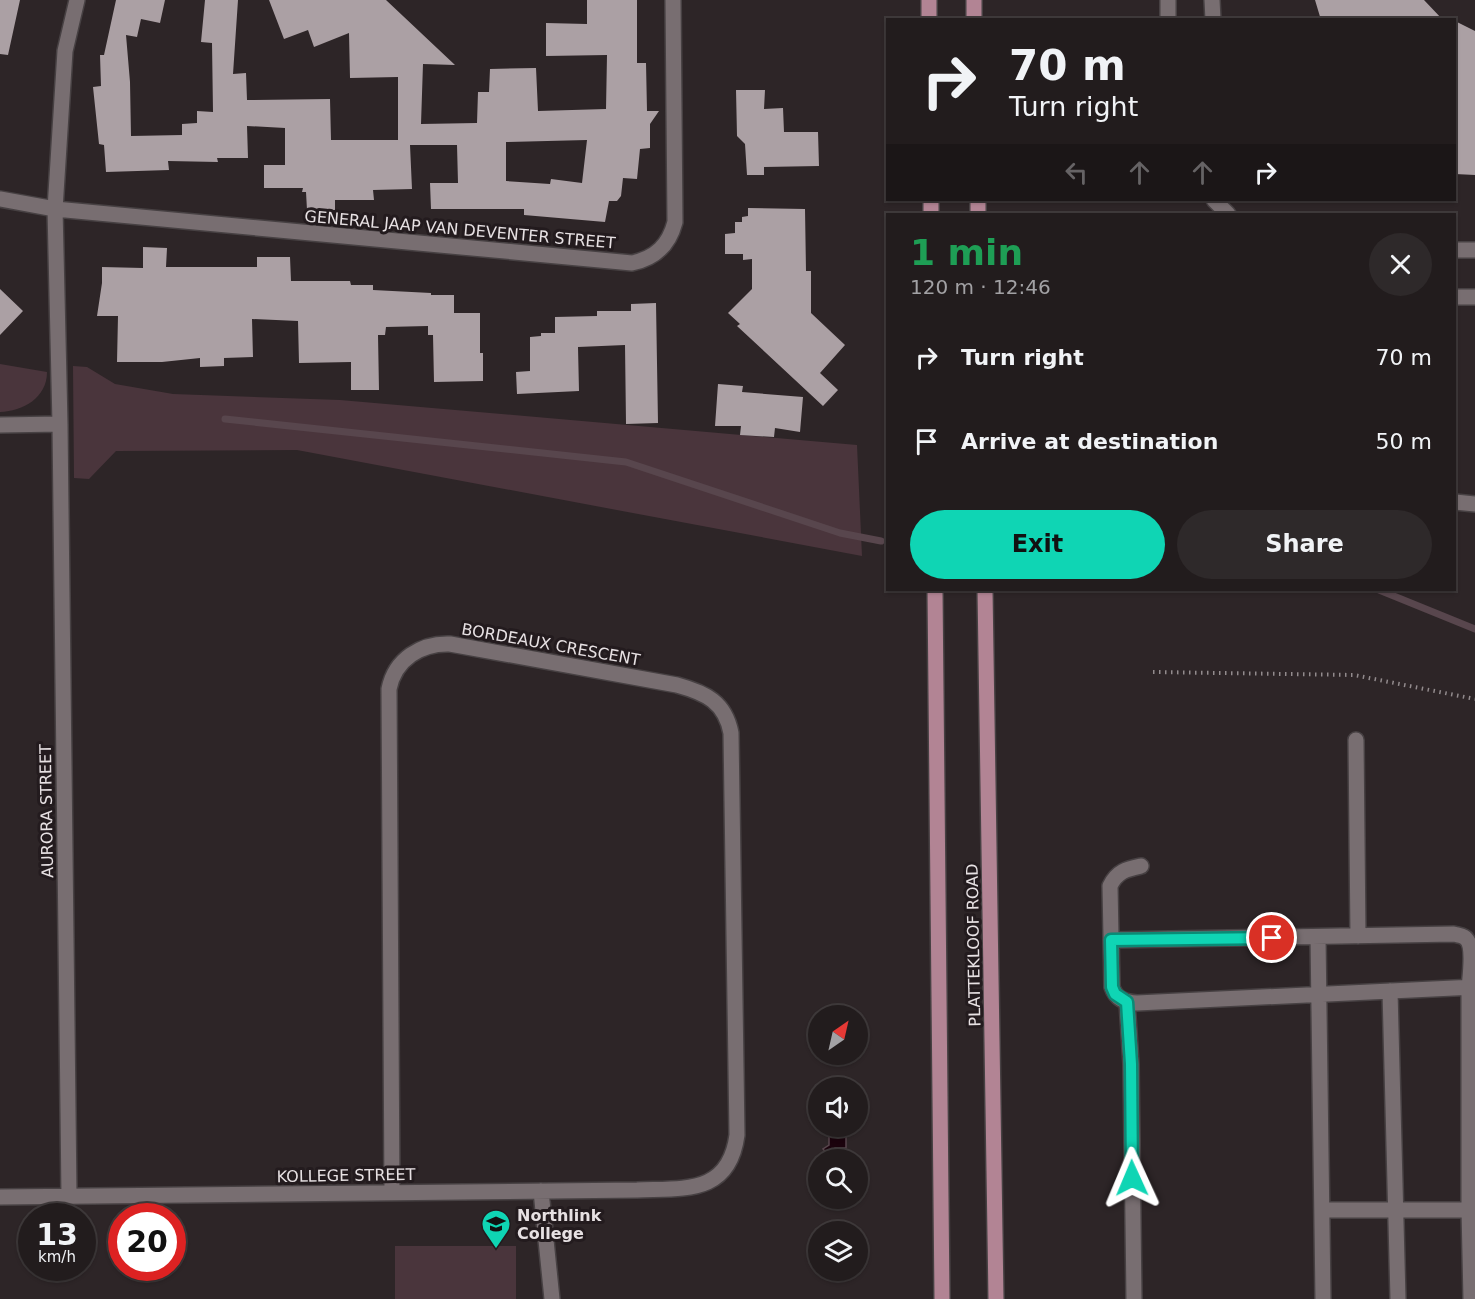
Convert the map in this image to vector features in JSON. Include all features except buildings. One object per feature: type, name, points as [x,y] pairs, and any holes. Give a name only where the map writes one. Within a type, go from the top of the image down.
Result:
[{"type":"main road","points":[[929,0],[929,18]]},
{"type":"main road","points":[[974,0],[974,18]]},
{"type":"main road","name":"PLATTEKLOOF ROAD","points":[[935,591],[942,1299]]},
{"type":"main road","name":"PLATTEKLOOF ROAD","points":[[985,591],[996,1299]]},
{"type":"street","name":"AURORA STREET","points":[[69,1196],[60,424],[54,209],[65,51],[77,0]]},
{"type":"street","name":"GENERAL JAAP VAN DEVENTER STREET","points":[[0,199],[54,209],[632,263],[641,261],[653,256],[663,248],[672,234],[675,222],[673,0]]},
{"type":"street","points":[[1168,0],[1168,18]]},
{"type":"street","points":[[1212,0],[1213,18]]},
{"type":"street","points":[[1215,201],[1227,213]]},
{"type":"street","points":[[1456,250],[1475,250]]},
{"type":"street","points":[[1456,297],[1475,297]]},
{"type":"street","points":[[0,425],[60,424]]},
{"type":"street","points":[[1456,502],[1475,504]]},
{"type":"street","name":"BORDEAUX CRESCENT","points":[[392,1193],[390,688],[392,675],[402,662],[426,646],[436,643],[698,690],[712,699],[729,720],[732,733],[735,1151],[727,1166],[717,1177],[707,1184],[692,1188]]},
{"type":"street","points":[[1356,740],[1358,936]]},
{"type":"street","points":[[1141,866],[1117,874],[1110,886],[1112,987],[1115,994],[1127,1002],[1472,988]]},
{"type":"street","points":[[1111,940],[1454,934],[1464,937],[1468,941],[1471,955],[1472,988],[1469,1210],[1471,1299]]},
{"type":"street","points":[[1318,937],[1323,1299]]},
{"type":"street","points":[[1390,991],[1398,1299]]},
{"type":"street","points":[[1127,1002],[1131,1064],[1134,1299]]},
{"type":"street","name":"KOLLEGE STREET","points":[[0,1197],[692,1188]]},
{"type":"street","points":[[541,1191],[552,1299]]},
{"type":"street","points":[[1322,1210],[1469,1210]]},
{"type":"path","points":[[1153,672],[1354,675],[1475,699]]},
{"type":"shaded area","points":[[0,364],[47,372],[43,389],[25,406],[0,412]]},
{"type":"shaded area","points":[[73,366],[87,367],[115,384],[173,394],[340,400],[857,445],[862,556],[297,450],[116,451],[89,479],[74,478]]},
{"type":"shaded area","points":[[829,1137],[846,1137],[846,1148],[823,1149],[829,1145]]},
{"type":"shaded area","points":[[395,1246],[516,1246],[516,1299],[395,1299]]},
{"type":"waterway","points":[[225,419],[626,462],[840,533],[881,541]]},
{"type":"waterway","points":[[1381,591],[1475,629]]},
{"type":"place","name":"Northlink College","points":[[496,1250]]},
{"type":"route","points":[[1132,1178],[1131,1064],[1127,1002],[1120,1000],[1112,987],[1111,940],[1272,938]]}]
